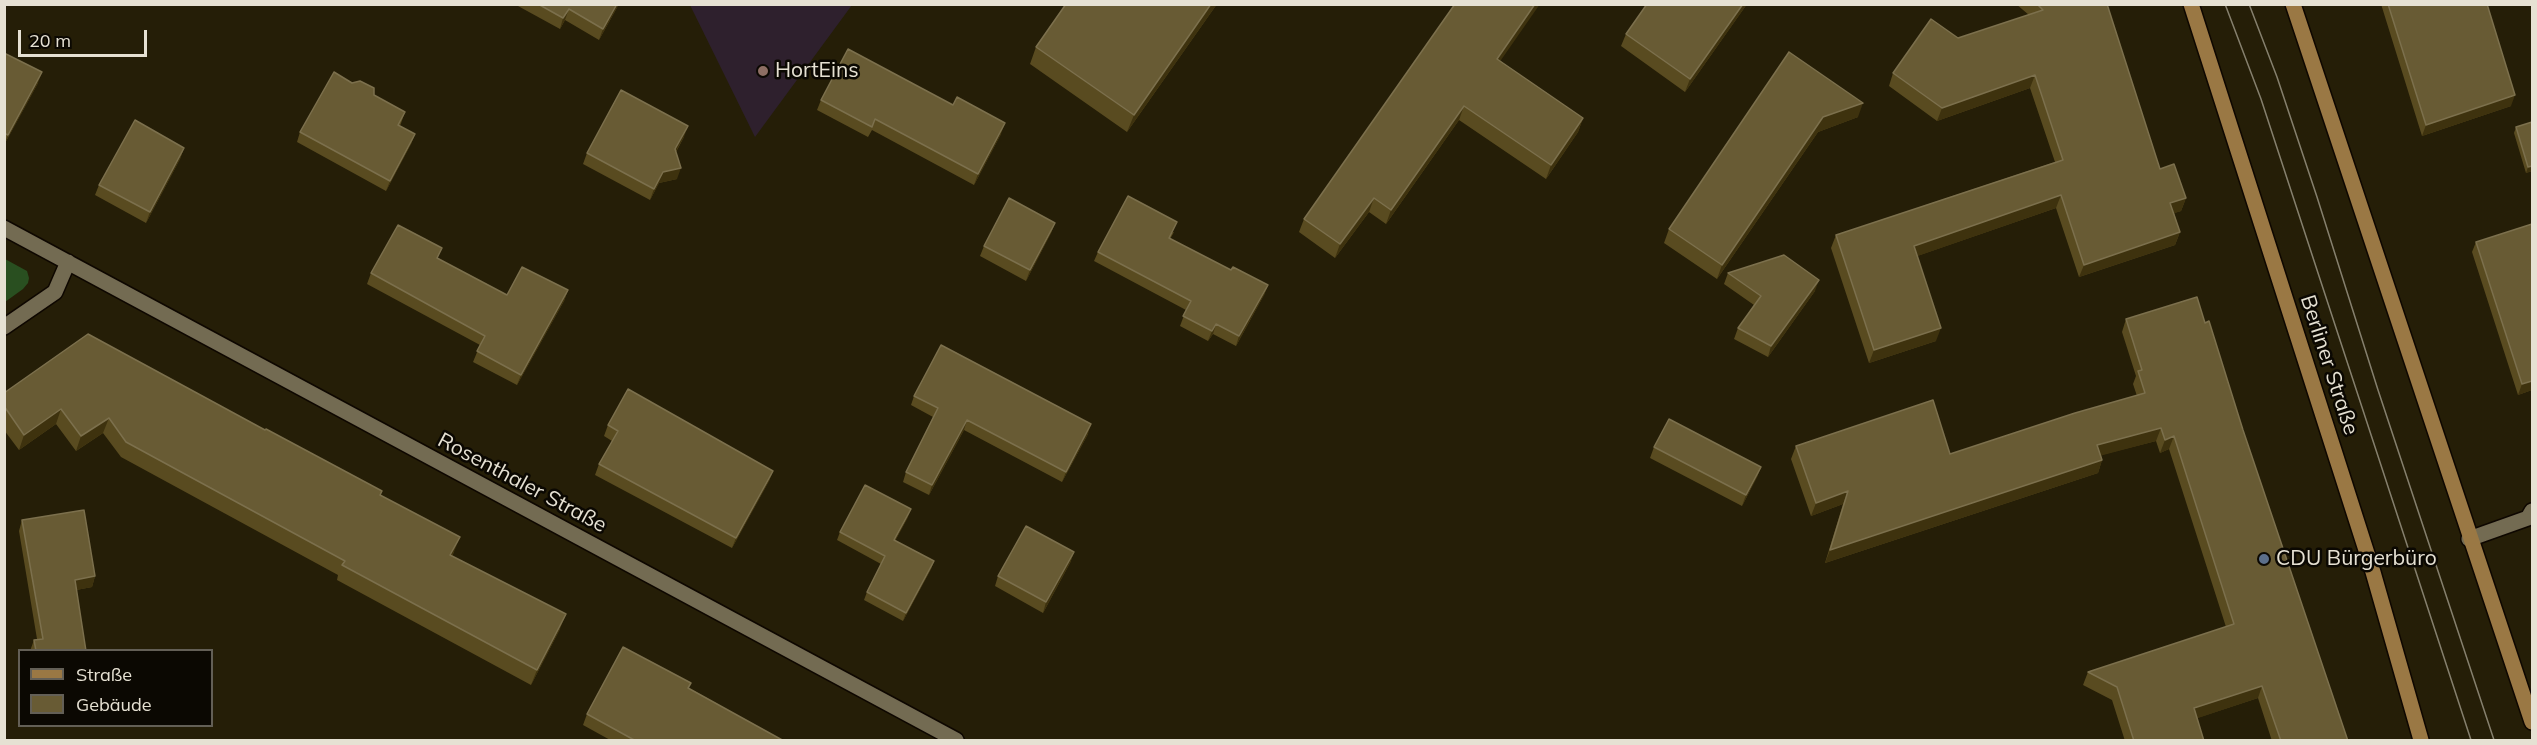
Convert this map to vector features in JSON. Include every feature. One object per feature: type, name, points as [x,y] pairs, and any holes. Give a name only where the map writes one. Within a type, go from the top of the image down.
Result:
[{"type":"main road","name":"Berliner Straße","points":[[2191,4],[2373,572],[2421,741]]},
{"type":"main road","points":[[2293,4],[2532,723]]},
{"type":"street","name":"Rosenthaler Straße","points":[[4,228],[956,741]]},
{"type":"street","points":[[4,327],[56,292],[69,262]]},
{"type":"street","points":[[2469,539],[2528,518],[2532,511]]},
{"type":"shaded area","name":"HortEins","points":[[690,5],[852,5],[755,137]]},
{"type":"green space","points":[[5,259],[27,271],[29,278],[23,289],[5,302]]},
{"type":"building","points":[[538,4],[617,4],[603,29],[569,9],[563,18]]},
{"type":"building","points":[[1066,4],[1211,4],[1134,115],[1036,47]]},
{"type":"building","points":[[1455,4],[1535,4],[1497,59],[1583,118],[1551,165],[1464,106],[1391,210],[1374,198],[1340,244],[1304,219]]},
{"type":"building","points":[[1647,4],[1743,4],[1690,79],[1626,34]]},
{"type":"building","points":[[2037,4],[2107,4],[2160,169],[2174,164],[2186,198],[2170,203],[2180,232],[2084,265],[2061,195],[1914,246],[1941,328],[1874,350],[1836,235],[2063,160],[2035,75],[1942,108],[1893,73],[1931,19],[1958,38],[2043,10]]},
{"type":"building","points":[[2388,4],[2487,4],[2515,95],[2426,125]]},
{"type":"building","points":[[848,49],[953,105],[957,97],[1005,123],[978,174],[875,119],[872,127],[821,100]]},
{"type":"building","points":[[1789,52],[1863,103],[1823,117],[1722,265],[1669,229]]},
{"type":"building","points":[[4,53],[42,72],[8,135],[4,133]]},
{"type":"building","points":[[334,72],[352,83],[360,81],[374,88],[374,95],[405,112],[398,125],[415,134],[390,181],[300,132]]},
{"type":"building","points":[[621,90],[688,126],[675,149],[681,168],[663,172],[654,189],[587,153]]},
{"type":"building","points":[[135,120],[184,148],[150,212],[99,185]]},
{"type":"building","points":[[2532,122],[2532,166],[2528,167],[2516,127]]},
{"type":"building","points":[[1128,196],[1177,222],[1169,238],[1231,270],[1233,267],[1268,285],[1239,336],[1216,324],[1212,331],[1183,316],[1191,301],[1098,252]]},
{"type":"building","points":[[1009,198],[1055,223],[1030,270],[984,246]]},
{"type":"building","points":[[2532,224],[2532,381],[2522,384],[2476,242]]},
{"type":"building","points":[[398,225],[442,248],[437,258],[507,295],[522,267],[568,290],[521,375],[477,351],[485,336],[371,273]]},
{"type":"building","points":[[1784,255],[1819,280],[1771,346],[1738,328],[1761,296],[1728,273]]},
{"type":"building","points":[[2197,297],[2205,323],[2209,321],[2243,430],[2348,741],[2281,741],[2262,686],[2194,708],[2204,741],[2134,741],[2117,687],[2088,672],[2234,624],[2174,436],[2165,440],[2161,428],[2097,445],[2102,460],[1830,550],[1848,491],[1816,503],[1796,446],[1933,400],[1950,454],[2075,413],[2145,393],[2138,371],[2142,370],[2126,319]]},
{"type":"building","points":[[88,334],[382,491],[380,495],[460,537],[450,555],[566,614],[537,670],[342,565],[345,561],[126,442],[109,418],[81,436],[61,409],[24,435],[4,406],[4,393]]},
{"type":"building","points":[[941,345],[1091,424],[1066,472],[967,420],[932,485],[906,472],[938,408],[914,396]]},
{"type":"building","points":[[628,389],[773,471],[736,538],[599,464],[618,431],[608,425]]},
{"type":"building","points":[[1669,419],[1761,467],[1746,495],[1654,447]]},
{"type":"building","points":[[865,485],[911,509],[894,540],[934,561],[906,613],[867,592],[885,556],[840,532]]},
{"type":"building","points":[[84,510],[95,576],[75,580],[86,649],[36,649],[34,640],[43,639],[22,520]]},
{"type":"building","points":[[1026,526],[1074,552],[1046,602],[998,576]]},
{"type":"building","points":[[623,647],[691,683],[688,688],[784,741],[636,741],[587,714]]},
{"type":"tram line","points":[[2225,4],[2261,99],[2471,740]]},
{"type":"tram line","points":[[2249,4],[2277,77],[2317,197],[2378,390],[2494,740]]},
{"type":"place","name":"HortEins","points":[[763,71]]},
{"type":"place","name":"CDU Bürgerbüro","points":[[2264,559]]}]
